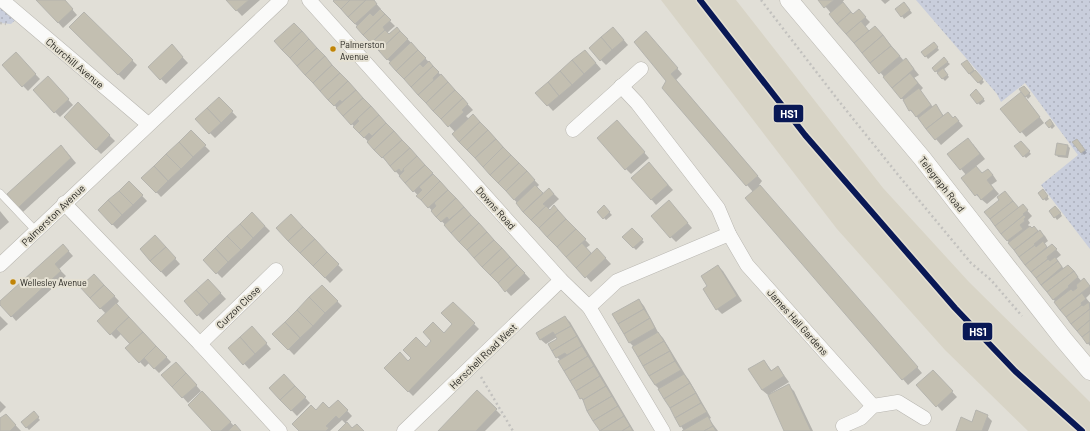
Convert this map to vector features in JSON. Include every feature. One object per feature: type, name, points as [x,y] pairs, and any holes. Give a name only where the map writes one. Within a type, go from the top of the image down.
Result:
[{"type":"street","name":"Churchill Avenue","points":[[2,0],[148,124]]},
{"type":"street","name":"Palmerston Avenue","points":[[0,266],[64,203],[281,0]]},
{"type":"street","name":"Downs Road","points":[[309,0],[561,280],[589,307],[663,431]]},
{"type":"street","name":"Telegraph Road","points":[[789,0],[922,158],[1064,340],[1090,371]]},
{"type":"street","points":[[573,130],[641,69]]},
{"type":"street","name":"James Hall Gardens","points":[[621,86],[637,103],[718,208],[729,234],[747,265],[873,406]]},
{"type":"street","points":[[64,203],[200,344],[280,431]]},
{"type":"street","points":[[589,307],[617,281],[729,234]]},
{"type":"street","name":"Curzon Close","points":[[200,344],[276,270]]},
{"type":"street","name":"Herschell Road West","points":[[404,431],[561,280]]},
{"type":"street","points":[[843,426],[861,418],[873,406],[898,402],[924,418]]},
{"type":"lane","points":[[0,193],[36,231]]},
{"type":"path","points":[[761,0],[899,176],[971,263],[991,280],[1025,320]]},
{"type":"path","points":[[473,364],[513,431]]},
{"type":"shaded area","points":[[0,0],[20,16],[11,24],[0,23]]},
{"type":"shaded area","points":[[661,0],[736,0],[883,188],[969,282],[1090,402],[1090,431],[1028,431],[945,350],[837,229]]},
{"type":"shaded area","points":[[916,0],[1090,0],[1090,249],[1041,185],[1078,155],[1025,83],[1001,102],[997,94]]},
{"type":"building","points":[[36,0],[65,0],[73,9],[58,23]]},
{"type":"building","points":[[226,0],[249,0],[236,11]]},
{"type":"building","points":[[350,0],[341,9],[333,1]]},
{"type":"building","points":[[350,0],[366,0],[348,17],[341,9]]},
{"type":"building","points":[[366,0],[374,0],[377,4],[355,24],[348,17]]},
{"type":"building","points":[[818,0],[834,0],[824,8]]},
{"type":"building","points":[[843,2],[851,12],[837,24],[829,14]]},
{"type":"building","points":[[904,2],[910,10],[901,17],[895,9]]},
{"type":"building","points":[[380,9],[385,14],[363,35],[356,27],[370,13],[373,16]]},
{"type":"building","points":[[859,9],[866,17],[846,34],[837,24],[851,12],[853,14]]},
{"type":"building","points":[[84,12],[133,60],[118,75],[69,27]]},
{"type":"building","points":[[385,14],[391,20],[383,27],[385,30],[371,43],[363,35]]},
{"type":"building","points":[[861,21],[869,31],[854,43],[846,34]]},
{"type":"building","points":[[294,23],[302,31],[282,50],[274,41]]},
{"type":"building","points":[[875,26],[883,35],[862,53],[854,43]]},
{"type":"building","points":[[397,27],[400,31],[379,51],[371,43],[385,30],[389,34]]},
{"type":"building","points":[[613,27],[624,40],[612,50],[601,37]]},
{"type":"building","points":[[302,31],[309,39],[290,58],[282,50]]},
{"type":"building","points":[[400,31],[408,39],[387,60],[379,51]]},
{"type":"building","points":[[646,31],[678,68],[671,74],[758,176],[746,186],[662,88],[666,81],[634,42]]},
{"type":"building","points":[[883,35],[891,46],[870,63],[862,53]]},
{"type":"building","points":[[601,37],[612,50],[600,61],[589,48]]},
{"type":"building","points":[[309,39],[317,48],[297,66],[290,58]]},
{"type":"building","points":[[411,42],[418,50],[396,71],[389,63]]},
{"type":"building","points":[[934,42],[938,47],[925,57],[921,52]]},
{"type":"building","points":[[172,44],[183,57],[160,80],[148,67]]},
{"type":"building","points":[[891,46],[900,56],[879,74],[870,63]]},
{"type":"building","points":[[317,48],[325,56],[305,75],[297,66]]},
{"type":"building","points":[[418,50],[426,58],[404,79],[396,71]]},
{"type":"building","points":[[585,50],[596,63],[584,74],[572,60]]},
{"type":"building","points":[[16,52],[36,74],[22,87],[2,65]]},
{"type":"building","points":[[325,56],[332,65],[313,83],[305,75]]},
{"type":"building","points":[[944,57],[948,62],[935,72],[932,68]]},
{"type":"building","points":[[906,58],[914,69],[892,88],[883,77]]},
{"type":"building","points":[[572,60],[584,74],[572,85],[560,71]]},
{"type":"building","points":[[967,60],[974,70],[969,74],[961,64]]},
{"type":"building","points":[[429,61],[433,66],[411,87],[404,79],[420,64],[423,67]]},
{"type":"building","points":[[332,65],[340,73],[320,91],[313,83]]},
{"type":"building","points":[[433,66],[439,72],[433,78],[434,80],[418,95],[411,87]]},
{"type":"building","points":[[943,68],[948,75],[942,79],[937,73]]},
{"type":"building","points":[[975,70],[983,79],[978,83],[970,74]]},
{"type":"building","points":[[560,71],[572,85],[559,96],[548,82]]},
{"type":"building","points":[[340,73],[348,81],[328,100],[320,91]]},
{"type":"building","points":[[910,73],[918,83],[901,99],[892,88]]},
{"type":"building","points":[[441,74],[448,82],[426,103],[418,95]]},
{"type":"building","points":[[48,76],[69,99],[54,113],[33,90]]},
{"type":"building","points":[[348,81],[356,90],[342,102],[340,100],[334,106],[328,100]]},
{"type":"building","points":[[448,82],[455,90],[433,111],[426,103]]},
{"type":"building","points":[[548,82],[559,96],[547,106],[535,93]]},
{"type":"building","points":[[1024,86],[1030,93],[1025,97],[1019,89]]},
{"type":"building","points":[[919,88],[931,105],[916,117],[911,110],[909,111],[903,100]]},
{"type":"building","points":[[976,89],[984,99],[977,104],[970,95]]},
{"type":"building","points":[[356,90],[363,98],[343,116],[336,108]]},
{"type":"building","points":[[455,90],[463,98],[441,119],[433,111]]},
{"type":"building","points":[[1021,92],[1040,117],[1020,133],[1000,109]]},
{"type":"building","points":[[219,97],[233,111],[221,123],[207,108]]},
{"type":"building","points":[[363,98],[371,106],[351,125],[343,116]]},
{"type":"building","points":[[463,98],[468,104],[462,110],[464,112],[448,127],[441,119]]},
{"type":"building","points":[[78,102],[110,135],[96,150],[64,117]]},
{"type":"building","points":[[936,104],[943,116],[926,129],[918,118]]},
{"type":"building","points":[[371,106],[379,115],[359,133],[353,127],[359,121],[357,119]]},
{"type":"building","points":[[207,108],[221,123],[209,134],[195,119]]},
{"type":"building","points":[[948,112],[953,118],[955,116],[959,121],[935,140],[926,129]]},
{"type":"building","points":[[473,114],[480,122],[459,142],[452,134]]},
{"type":"building","points":[[379,115],[386,123],[372,136],[369,133],[364,138],[359,133]]},
{"type":"building","points":[[1050,119],[1053,124],[1049,128],[1045,123]]},
{"type":"building","points":[[617,120],[645,152],[625,170],[597,138]]},
{"type":"building","points":[[480,122],[488,130],[467,150],[459,142]]},
{"type":"building","points":[[386,123],[394,131],[374,150],[367,142]]},
{"type":"building","points":[[191,130],[206,145],[193,157],[179,142]]},
{"type":"building","points":[[488,130],[496,139],[475,158],[467,150]]},
{"type":"building","points":[[394,131],[402,140],[382,158],[374,150]]},
{"type":"building","points":[[968,138],[980,154],[960,170],[947,154]]},
{"type":"building","points":[[496,139],[503,147],[483,167],[475,158]]},
{"type":"building","points":[[1077,139],[1085,150],[1081,153],[1072,142]]},
{"type":"building","points":[[402,140],[410,148],[390,166],[383,157]]},
{"type":"building","points":[[1021,141],[1030,151],[1023,157],[1014,146]]},
{"type":"building","points":[[179,142],[193,157],[181,169],[166,154]]},
{"type":"building","points":[[1057,143],[1068,145],[1066,156],[1055,155]]},
{"type":"building","points":[[61,145],[71,158],[18,208],[7,194]]},
{"type":"building","points":[[503,147],[511,155],[490,175],[483,167]]},
{"type":"building","points":[[410,148],[417,156],[401,172],[399,169],[395,172],[390,166]]},
{"type":"building","points":[[166,154],[181,169],[168,181],[154,166]]},
{"type":"building","points":[[511,155],[519,163],[498,183],[490,175]]},
{"type":"building","points":[[417,156],[425,165],[405,183],[399,176],[404,171],[403,169]]},
{"type":"building","points":[[649,162],[668,185],[651,200],[631,178]]},
{"type":"building","points":[[519,163],[527,171],[506,191],[498,183]]},
{"type":"building","points":[[425,165],[433,173],[413,192],[405,183]]},
{"type":"building","points":[[154,166],[168,181],[156,193],[141,178]]},
{"type":"building","points":[[976,166],[982,173],[988,169],[993,175],[987,180],[994,189],[981,200],[977,194],[975,196],[961,178]]},
{"type":"building","points":[[527,171],[535,180],[514,200],[506,191]]},
{"type":"building","points":[[433,174],[440,181],[421,200],[416,196],[422,190],[419,187]]},
{"type":"building","points":[[129,181],[143,195],[133,205],[119,191]]},
{"type":"building","points":[[440,181],[448,190],[428,208],[421,200]]},
{"type":"building","points":[[535,185],[543,193],[523,212],[516,203]]},
{"type":"building","points":[[760,185],[918,367],[902,380],[745,198]]},
{"type":"building","points":[[549,188],[554,194],[543,204],[546,206],[531,220],[523,212]]},
{"type":"building","points":[[1043,189],[1048,196],[1043,200],[1038,193]]},
{"type":"building","points":[[448,190],[456,198],[436,217],[431,211],[436,206],[434,203]]},
{"type":"building","points":[[119,191],[133,205],[122,215],[108,200]]},
{"type":"building","points":[[1005,191],[1013,201],[990,219],[984,212],[999,200],[997,197]]},
{"type":"building","points":[[456,198],[464,207],[449,220],[447,217],[441,222],[436,217]]},
{"type":"building","points":[[108,200],[122,215],[112,225],[98,210]]},
{"type":"building","points":[[669,200],[688,223],[670,238],[651,216]]},
{"type":"building","points":[[1013,201],[1019,208],[995,226],[990,219]]},
{"type":"building","points":[[1023,204],[1028,210],[1001,234],[995,226]]},
{"type":"building","points":[[554,205],[558,210],[539,228],[531,220],[546,206],[550,210]]},
{"type":"building","points":[[604,205],[610,212],[603,219],[597,212]]},
{"type":"building","points":[[1055,206],[1061,213],[1054,218],[1049,211]]},
{"type":"building","points":[[464,207],[471,215],[451,233],[444,225]]},
{"type":"building","points":[[558,210],[566,219],[547,237],[539,228]]},
{"type":"building","points":[[252,212],[265,226],[253,238],[240,224]]},
{"type":"building","points":[[291,214],[303,227],[288,241],[276,228]]},
{"type":"building","points":[[471,215],[479,223],[459,242],[451,233]]},
{"type":"building","points":[[1024,215],[1026,217],[1024,219],[1025,221],[1020,225],[1023,229],[1007,241],[1001,234]]},
{"type":"building","points":[[566,219],[576,229],[557,247],[547,237]]},
{"type":"building","points":[[479,223],[487,232],[467,250],[459,242]]},
{"type":"building","points":[[240,224],[253,238],[241,250],[227,236]]},
{"type":"building","points":[[1030,226],[1032,228],[1034,226],[1038,231],[1014,250],[1008,243]]},
{"type":"building","points":[[303,227],[315,239],[300,253],[288,241]]},
{"type":"building","points":[[632,228],[643,239],[633,248],[622,237]]},
{"type":"building","points":[[576,229],[586,239],[566,257],[557,247]]},
{"type":"building","points":[[1040,230],[1044,236],[1019,257],[1014,250]]},
{"type":"building","points":[[487,232],[494,240],[474,258],[467,250]]},
{"type":"building","points":[[155,235],[166,247],[150,261],[140,249]]},
{"type":"building","points":[[227,236],[241,250],[228,262],[215,248]]},
{"type":"building","points":[[315,239],[327,252],[313,266],[300,253]]},
{"type":"building","points":[[494,240],[502,248],[482,267],[474,258]]},
{"type":"building","points":[[1043,241],[1047,247],[1025,265],[1019,257]]},
{"type":"building","points":[[582,243],[591,253],[576,268],[566,257]]},
{"type":"building","points":[[63,244],[69,251],[55,264],[61,271],[11,317],[0,305],[0,301]]},
{"type":"building","points":[[1052,244],[1057,249],[1047,257],[1048,259],[1031,272],[1025,265]]},
{"type":"building","points":[[166,247],[176,258],[161,272],[150,261]]},
{"type":"building","points":[[215,248],[228,262],[216,274],[203,260]]},
{"type":"building","points":[[502,248],[510,257],[490,275],[482,267]]},
{"type":"building","points":[[597,248],[606,258],[585,278],[576,268]]},
{"type":"building","points":[[327,252],[339,264],[325,278],[313,266]]},
{"type":"building","points":[[510,257],[517,265],[498,283],[490,275]]},
{"type":"building","points":[[1055,257],[1058,261],[1036,278],[1031,272],[1048,259],[1050,261]]},
{"type":"building","points":[[1058,261],[1062,267],[1041,285],[1036,278]]},
{"type":"building","points":[[517,265],[525,273],[505,292],[498,283]]},
{"type":"building","points":[[718,265],[737,296],[716,310],[703,289],[707,286],[701,276]]},
{"type":"building","points":[[1068,265],[1074,271],[1047,292],[1041,285]]},
{"type":"building","points":[[1074,271],[1078,277],[1068,286],[1069,287],[1053,300],[1047,292]]},
{"type":"building","points":[[94,274],[104,285],[90,298],[80,287]]},
{"type":"building","points":[[1084,278],[1090,286],[1060,310],[1054,302],[1071,289],[1073,291],[1077,288],[1076,285]]},
{"type":"building","points":[[208,279],[221,293],[209,304],[196,290]]},
{"type":"building","points":[[104,285],[115,296],[100,309],[90,298]]},
{"type":"building","points":[[322,285],[338,301],[325,313],[309,297]]},
{"type":"building","points":[[196,290],[209,304],[197,316],[184,301]]},
{"type":"building","points":[[1082,293],[1086,299],[1081,303],[1082,305],[1066,317],[1060,310]]},
{"type":"building","points":[[309,297],[325,313],[313,326],[297,310]]},
{"type":"building","points":[[639,299],[644,309],[618,324],[612,314]]},
{"type":"building","points":[[453,302],[475,323],[408,392],[384,368],[400,352],[408,361],[411,358],[403,350],[416,337],[426,347],[431,341],[423,332],[433,322],[444,333],[452,324],[441,313]]},
{"type":"building","points":[[1089,302],[1090,309],[1071,324],[1066,317],[1082,305],[1083,306]]},
{"type":"building","points":[[116,303],[129,317],[110,335],[97,321]]},
{"type":"building","points":[[644,309],[650,318],[624,334],[618,324]]},
{"type":"building","points":[[1090,309],[1090,320],[1077,331],[1071,324]]},
{"type":"building","points":[[297,310],[313,326],[300,338],[285,322]]},
{"type":"building","points":[[565,316],[571,326],[555,335],[553,332],[540,340],[536,333]]},
{"type":"building","points":[[129,317],[143,332],[130,344],[116,329]]},
{"type":"building","points":[[650,318],[655,328],[629,343],[624,334]]},
{"type":"building","points":[[1090,320],[1090,331],[1082,337],[1077,331]]},
{"type":"building","points":[[285,322],[300,338],[288,350],[272,334]]},
{"type":"building","points":[[252,326],[267,343],[255,354],[240,337]]},
{"type":"building","points":[[571,326],[577,336],[552,351],[548,344],[557,339],[555,335]]},
{"type":"building","points":[[1090,331],[1090,342],[1087,344],[1082,337]]},
{"type":"building","points":[[143,332],[156,346],[139,363],[125,348]]},
{"type":"building","points":[[658,332],[664,341],[638,357],[632,347]]},
{"type":"building","points":[[577,336],[582,346],[567,355],[565,353],[556,358],[552,351]]},
{"type":"building","points":[[240,337],[255,354],[243,365],[228,348]]},
{"type":"building","points":[[664,341],[670,351],[643,366],[638,357]]},
{"type":"building","points":[[156,346],[167,357],[154,369],[144,358]]},
{"type":"building","points":[[582,346],[588,356],[564,371],[558,361]]},
{"type":"building","points":[[670,351],[675,361],[649,376],[643,366]]},
{"type":"building","points":[[588,356],[594,366],[570,381],[564,371]]},
{"type":"building","points":[[764,360],[771,371],[778,366],[784,376],[762,390],[748,369]]},
{"type":"building","points":[[675,361],[681,370],[655,385],[649,376]]},
{"type":"building","points":[[176,362],[186,373],[172,387],[161,375]]},
{"type":"building","points":[[594,366],[600,376],[576,391],[570,381]]},
{"type":"building","points":[[933,370],[953,391],[936,407],[916,385]]},
{"type":"building","points":[[186,373],[197,385],[182,398],[172,387]]},
{"type":"building","points":[[284,374],[295,386],[280,400],[269,388]]},
{"type":"building","points":[[684,374],[690,383],[664,399],[658,389]]},
{"type":"building","points":[[600,376],[606,386],[583,400],[582,398],[580,399],[576,391]]},
{"type":"building","points":[[690,383],[696,393],[670,408],[664,399]]},
{"type":"building","points":[[789,384],[811,431],[784,431],[768,395]]},
{"type":"building","points":[[295,386],[306,397],[291,411],[280,400]]},
{"type":"building","points":[[606,386],[612,396],[587,411],[583,400]]},
{"type":"building","points":[[477,390],[497,409],[476,431],[438,431]]},
{"type":"building","points":[[202,391],[231,422],[221,431],[212,431],[188,405]]},
{"type":"building","points":[[696,393],[701,403],[675,418],[670,408]]},
{"type":"building","points":[[612,396],[618,406],[593,421],[587,411]]},
{"type":"building","points":[[338,400],[348,410],[339,419],[336,416],[326,426],[329,428],[326,431],[299,431],[292,424],[311,405],[316,410],[323,402],[329,408]]},
{"type":"building","points":[[701,403],[707,412],[680,427],[675,418]]},
{"type":"building","points":[[618,406],[624,416],[600,431],[593,421]]},
{"type":"building","points":[[976,410],[988,415],[982,431],[956,431],[961,417],[972,422]]},
{"type":"building","points":[[34,411],[39,417],[26,428],[21,422]]},
{"type":"building","points":[[6,414],[16,425],[10,431],[0,431],[0,418]]},
{"type":"building","points":[[624,416],[630,426],[622,431],[600,431]]},
{"type":"building","points":[[708,416],[713,426],[704,431],[682,431]]},
{"type":"building","points":[[347,422],[352,428],[357,424],[364,431],[338,431]]},
{"type":"building","points":[[235,424],[241,431],[228,431]]},
{"type":"building","points":[[630,426],[633,431],[622,431]]},
{"type":"building","points":[[713,426],[716,431],[704,431]]},
{"type":"transit line","name":"HS1","points":[[700,0],[805,135],[955,308],[1015,371],[1082,431]]},
{"type":"place","name":"Palmerston Avenue","points":[[333,49]]},
{"type":"place","name":"Wellesley Avenue","points":[[13,282]]}]
